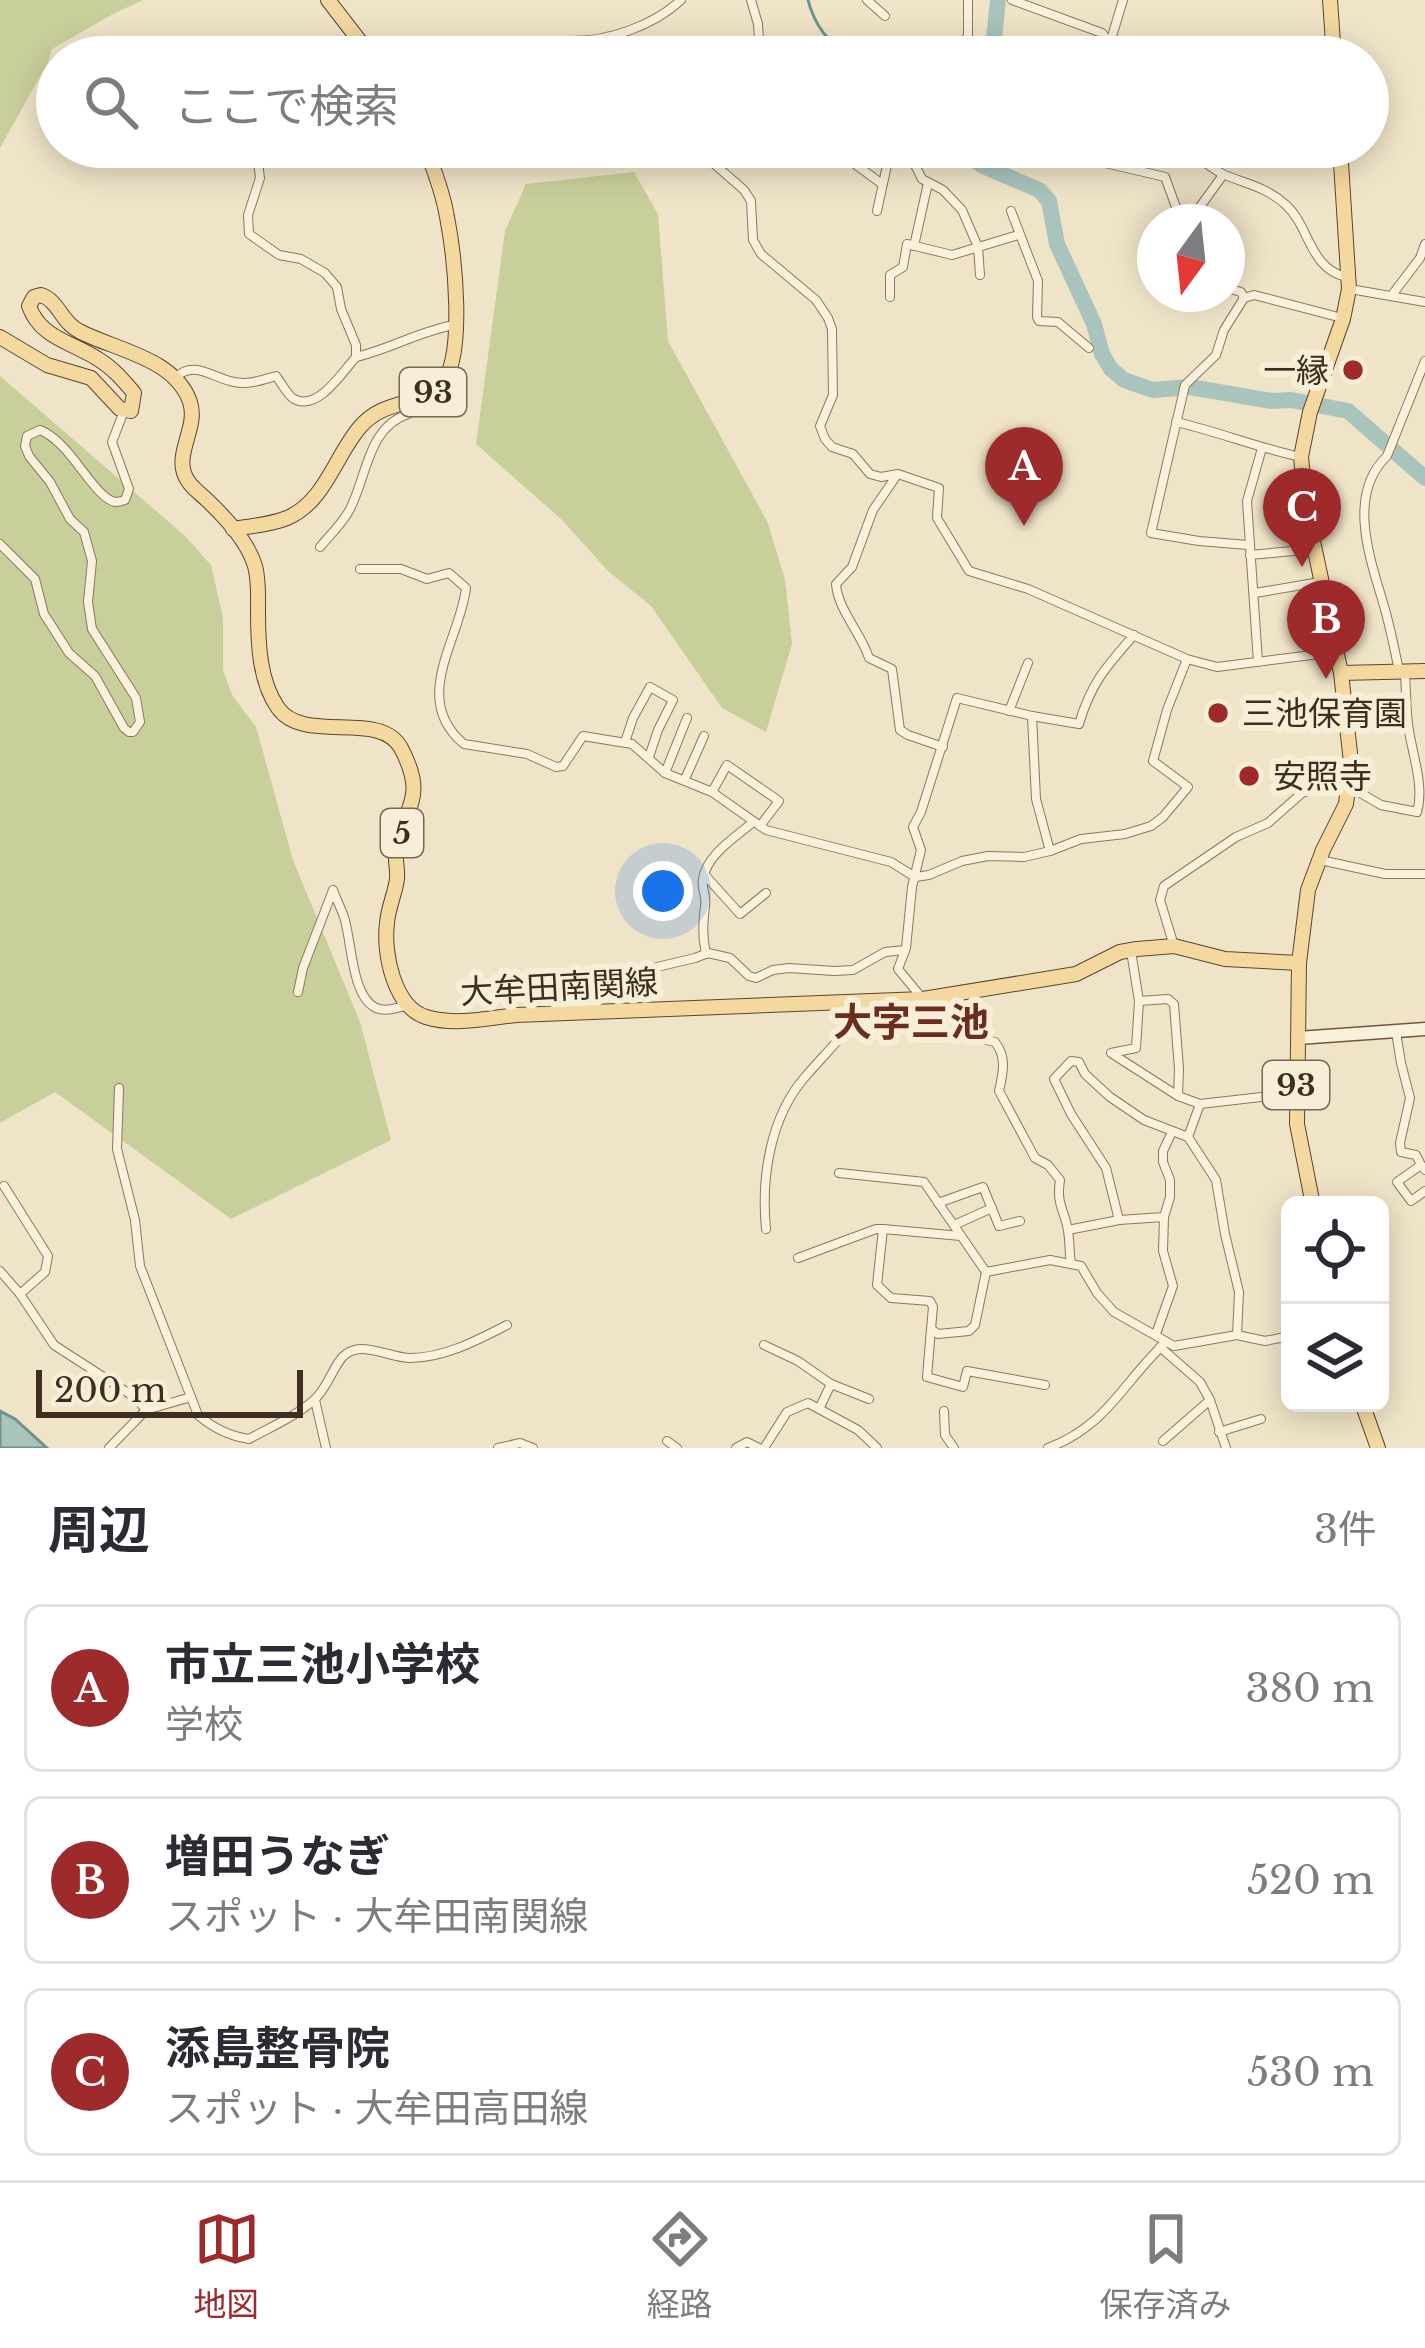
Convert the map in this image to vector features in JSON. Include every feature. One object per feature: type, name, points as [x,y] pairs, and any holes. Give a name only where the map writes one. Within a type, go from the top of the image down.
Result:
[{"type":"main road","points":[[328,0],[356,36]]},
{"type":"main road","points":[[1330,0],[1333,36]]},
{"type":"main road","name":"93","points":[[233,529],[291,517],[305,507],[364,422],[378,411],[428,394],[450,372],[456,325],[453,256],[447,213],[432,168]]},
{"type":"main road","points":[[1299,963],[1308,890],[1350,787],[1341,673],[1306,508],[1301,457],[1313,404],[1343,319],[1348,250],[1342,168]]},
{"type":"main road","points":[[0,337],[47,365],[92,378],[124,411],[130,411],[134,394],[120,376],[93,355],[53,338],[30,312],[34,297],[41,295],[50,298],[78,331],[143,358],[175,378]]},
{"type":"main road","name":"5","points":[[175,378],[192,409],[184,473],[233,529],[256,567],[261,656],[276,706],[295,722],[312,727],[353,726],[380,733],[396,740],[407,762],[414,796],[397,847],[397,879],[386,927],[394,981],[407,1005]]},
{"type":"main road","points":[[1341,673],[1425,671]]},
{"type":"main road","name":"大牟田南関線","points":[[407,1005],[427,1018],[451,1020],[923,999],[1076,974],[1120,952],[1174,946],[1251,962],[1299,963]]},
{"type":"main road","name":"93","points":[[1299,963],[1297,1124],[1311,1196]]},
{"type":"main road","points":[[1298,1038],[1425,1029]]},
{"type":"main road","points":[[1365,1412],[1378,1448]]},
{"type":"street","points":[[609,36],[665,13],[681,0]]},
{"type":"street","points":[[751,0],[759,36]]},
{"type":"street","points":[[867,0],[885,16]]},
{"type":"street","points":[[968,0],[968,36]]},
{"type":"street","points":[[1012,0],[1104,36]]},
{"type":"street","points":[[1112,36],[1123,0]]},
{"type":"street","points":[[259,168],[248,215],[249,234],[278,255],[302,259],[325,273],[337,287],[356,357]]},
{"type":"street","points":[[719,168],[751,201],[752,240],[761,254],[816,300],[828,318],[833,395],[820,426],[824,439],[854,454],[870,474],[898,474],[939,488],[937,518],[969,571],[1217,667],[1335,652]]},
{"type":"street","points":[[860,168],[882,184]]},
{"type":"street","points":[[877,212],[885,168]]},
{"type":"street","points":[[916,168],[922,179],[962,210],[978,248],[980,275]]},
{"type":"street","points":[[1126,168],[1165,177],[1175,204]]},
{"type":"street","points":[[1216,168],[1291,208],[1323,266],[1348,283],[1425,302]]},
{"type":"street","points":[[1202,204],[1223,175]]},
{"type":"street","points":[[914,246],[928,182]]},
{"type":"street","points":[[1011,211],[1038,280],[1039,321],[1058,322],[1089,348]]},
{"type":"street","points":[[890,297],[890,275],[903,267],[907,244],[952,255],[1018,235]]},
{"type":"street","points":[[1392,296],[1425,244]]},
{"type":"street","points":[[1245,298],[1254,295],[1343,319]]},
{"type":"street","points":[[1412,299],[1425,313]]},
{"type":"street","points":[[1236,312],[1216,355],[1184,389],[1151,533],[1249,550],[1314,549]]},
{"type":"street","points":[[175,378],[193,368],[238,383],[276,376],[293,398],[304,401],[324,392],[356,357],[456,325]]},
{"type":"street","points":[[1174,946],[1160,900],[1164,886],[1236,837],[1268,823],[1302,793],[1332,785],[1350,787],[1381,805],[1421,812],[1422,790],[1402,672],[1365,535],[1371,481],[1388,456],[1425,361]]},
{"type":"street","points":[[320,547],[350,511],[377,438],[395,418],[408,414],[406,401]]},
{"type":"street","points":[[0,544],[35,579],[44,614],[69,653],[95,676],[124,728],[134,732],[140,722],[136,698],[92,629],[88,602],[92,561],[84,532],[70,519],[25,446],[27,436],[40,430],[53,435],[101,492],[121,502],[129,489],[112,442],[124,411]]},
{"type":"street","points":[[1176,422],[1301,457]]},
{"type":"street","points":[[1258,662],[1247,501],[1262,448]]},
{"type":"street","points":[[898,474],[873,510],[852,567],[842,575],[836,590],[869,658],[892,669],[900,730],[943,746]]},
{"type":"street","points":[[360,569],[401,569],[427,579],[448,573],[466,588],[463,613],[438,678],[443,714],[464,744],[527,754],[556,767],[562,766],[583,736],[632,744],[665,772],[712,792],[757,824],[891,862],[915,877],[962,861],[1024,857],[1081,839],[1125,834],[1163,817],[1188,787],[1153,761],[1187,659]]},
{"type":"street","points":[[1256,593],[1320,582]]},
{"type":"street","points":[[923,999],[898,969],[921,850],[913,827],[958,698],[1079,724],[1087,695],[1134,634]]},
{"type":"street","points":[[1009,711],[1028,663]]},
{"type":"street","points":[[625,742],[650,687],[674,700],[649,757]]},
{"type":"street","points":[[1032,716],[1036,799],[1050,850]]},
{"type":"street","points":[[665,772],[687,718]]},
{"type":"street","points":[[685,779],[704,736]]},
{"type":"street","points":[[706,954],[704,874],[722,849],[779,801],[727,765],[712,792]]},
{"type":"street","points":[[1319,860],[1385,874],[1425,874]]},
{"type":"street","points":[[704,874],[740,914],[766,893]]},
{"type":"street","points":[[298,992],[332,890],[345,919],[358,987],[365,998],[386,1010],[407,1005]]},
{"type":"street","points":[[560,1013],[561,1006],[590,1005],[598,996],[657,967],[706,954],[730,958],[756,978],[790,968],[853,970],[885,952],[905,950]]},
{"type":"street","points":[[1131,950],[1139,1000],[1136,1048],[1111,1053],[1178,1096],[1201,1104],[1296,1093]]},
{"type":"street","points":[[959,992],[961,1023],[970,1036],[995,1042],[1000,1049],[1004,1069],[999,1090],[1036,1158],[1060,1180],[1059,1208],[1068,1230],[1071,1263]]},
{"type":"street","points":[[1139,1000],[1168,999],[1174,1004],[1178,1096]]},
{"type":"street","points":[[766,1229],[763,1201],[768,1161],[783,1110],[801,1080],[852,1025],[863,1002]]},
{"type":"street","points":[[1396,1032],[1411,1098],[1401,1152],[1416,1155],[1423,1167],[1397,1182],[1411,1201],[1425,1191]]},
{"type":"street","points":[[1118,1220],[1106,1168],[1054,1079],[1071,1061],[1079,1061],[1085,1074],[1110,1097],[1144,1120],[1188,1137],[1216,1180],[1239,1292],[1237,1335]]},
{"type":"street","points":[[118,1088],[117,1149],[133,1207],[140,1266],[198,1414],[210,1425],[252,1444],[315,1400],[347,1352],[424,1357],[469,1345],[507,1325]]},
{"type":"street","points":[[1188,1137],[1201,1104]]},
{"type":"street","points":[[1156,1334],[1173,1286],[1163,1251],[1170,1180],[1163,1151],[1172,1132]]},
{"type":"street","points":[[839,1173],[924,1182],[986,1272],[975,1325],[969,1331],[938,1334],[931,1329]]},
{"type":"street","points":[[4,1186],[49,1256],[45,1272],[20,1294]]},
{"type":"street","points":[[938,1203],[983,1187],[999,1226],[1020,1221]]},
{"type":"street","points":[[954,1226],[992,1208]]},
{"type":"street","points":[[1068,1230],[1164,1217]]},
{"type":"street","points":[[798,1258],[876,1229],[962,1236]]},
{"type":"street","points":[[883,1229],[877,1285],[891,1298],[931,1301],[933,1307],[927,1376],[963,1387],[967,1371],[1045,1385]]},
{"type":"street","points":[[986,1272],[1050,1260],[1081,1266],[1114,1312],[1156,1334],[1200,1382],[1226,1448]]},
{"type":"street","points":[[0,1270],[54,1346],[136,1398],[146,1410]]},
{"type":"street","points":[[1048,1448],[1091,1426],[1163,1345],[1237,1335],[1265,1341],[1281,1338]]},
{"type":"street","points":[[764,1345],[831,1384],[869,1399]]},
{"type":"street","points":[[819,1409],[831,1384]]},
{"type":"street","points":[[110,1448],[146,1410],[191,1397]]},
{"type":"street","points":[[315,1400],[326,1448]]},
{"type":"street","points":[[1163,1441],[1210,1400]]},
{"type":"street","points":[[736,1448],[747,1442],[762,1448],[787,1412],[808,1402],[857,1430],[877,1448]]},
{"type":"street","points":[[944,1411],[945,1435],[954,1448]]},
{"type":"street","points":[[1219,1432],[1261,1419]]},
{"type":"street","points":[[667,1442],[677,1448]]},
{"type":"street","points":[[498,1448],[520,1443],[532,1448]]},
{"type":"green space","points":[[0,0],[143,0],[75,36],[36,36],[36,84],[0,148]]},
{"type":"green space","points":[[634,172],[658,214],[668,341],[767,521],[785,579],[792,644],[766,732],[722,708],[651,606],[476,444],[505,231],[526,184]]},
{"type":"green space","points":[[0,376],[185,536],[211,565],[223,618],[223,670],[232,695],[256,727],[293,860],[360,1022],[391,1140],[231,1219],[55,1092],[0,1123]]},
{"type":"water","points":[[0,1411],[15,1419],[47,1448],[0,1448]]},
{"type":"waterway","points":[[808,0],[827,36]]},
{"type":"waterway","points":[[994,36],[998,0]]},
{"type":"waterway","points":[[988,168],[1039,190],[1049,201],[1057,244],[1094,324],[1102,354],[1124,380],[1153,390],[1190,387],[1348,411],[1425,478]]},
{"type":"place","name":"一縁","points":[[1353,370]]},
{"type":"place","name":"市立三池小学校","points":[[1024,526]]},
{"type":"place","name":"添島整骨院","points":[[1302,567]]},
{"type":"place","name":"増田うなぎ","points":[[1326,679]]},
{"type":"place","name":"三池保育園","points":[[1218,713]]},
{"type":"place","name":"安照寺","points":[[1249,776]]},
{"type":"district","name":"大字三池","points":[[911,1022]]}]
